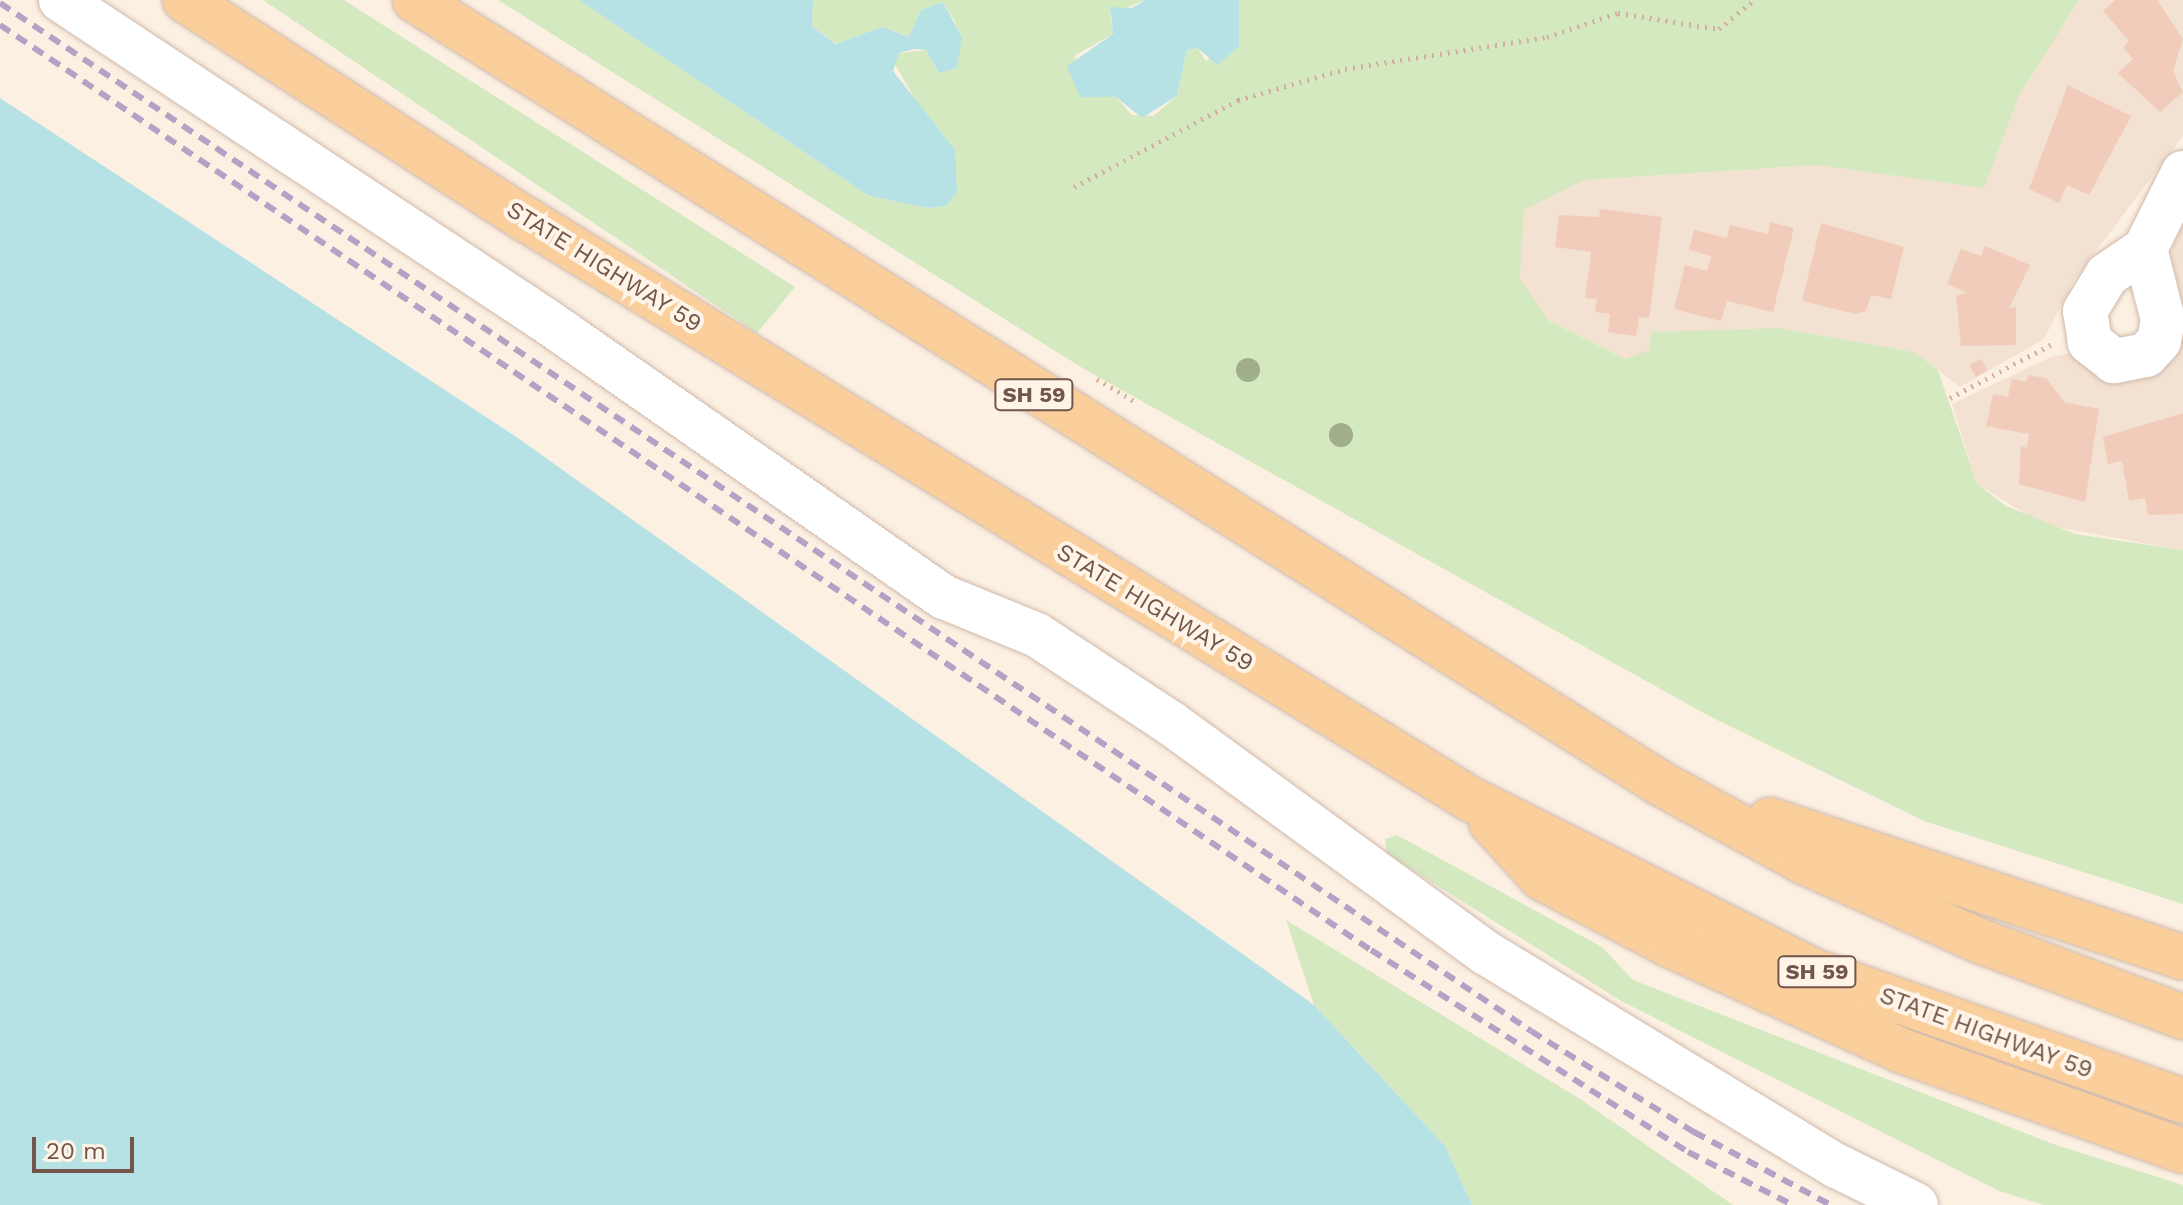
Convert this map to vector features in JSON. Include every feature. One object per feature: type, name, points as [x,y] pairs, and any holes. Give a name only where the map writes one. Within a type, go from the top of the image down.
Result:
[{"type":"main road","name":"STATE HIGHWAY 59","points":[[185,0],[880,439],[1470,799],[1814,971],[2183,1101]]},
{"type":"main road","name":"SH 59","points":[[415,0],[1658,782],[1802,861],[1980,941],[2183,1017]]},
{"type":"main road","points":[[1658,782],[2183,957]]},
{"type":"main road","points":[[1470,799],[1542,878],[1670,945],[1905,1052],[2183,1151]]},
{"type":"street","points":[[61,0],[545,320],[944,597],[1037,635],[1172,724],[1486,953],[1837,1166],[1916,1205]]},
{"type":"street","points":[[2145,249],[2163,320],[2159,341],[2146,355],[2114,361],[2100,355],[2085,327],[2085,311],[2107,275],[2145,249],[2183,173]]},
{"type":"path","points":[[1074,187],[1238,100],[1345,69],[1547,37],[1618,13],[1719,29],[1754,0]]},
{"type":"path","points":[[1950,398],[2085,327]]},
{"type":"shaded area","points":[[2079,0],[2183,0],[2183,136],[2074,280],[2044,339],[1960,387],[1914,352],[1779,328],[1625,359],[1549,321],[1520,280],[1524,210],[1585,180],[1817,165],[1984,187],[2019,96]]},
{"type":"shaded area","points":[[2183,216],[2183,308],[2171,254]]},
{"type":"shaded area","points":[[2183,331],[2183,550],[2044,525],[1977,484],[1952,404],[2051,357]]},
{"type":"green space","points":[[263,0],[344,0],[795,287],[757,333]]},
{"type":"green space","points":[[498,0],[579,0],[869,196],[928,208],[946,206],[934,132],[893,61],[899,53],[926,50],[939,73],[962,37],[954,20],[943,2],[921,10],[910,37],[882,27],[837,44],[812,26],[813,0],[1145,0],[1110,15],[1113,34],[1074,56],[1100,96],[1116,97],[1132,115],[1153,116],[1177,96],[1187,50],[1197,48],[1206,61],[1239,34],[1239,0],[2079,0],[2019,96],[1984,188],[1817,165],[1585,180],[1524,210],[1520,279],[1549,321],[1625,359],[1649,350],[1651,332],[1780,328],[1914,352],[1938,370],[1977,484],[2006,506],[2075,534],[2183,550],[2183,904],[1924,821],[1709,716],[1084,369]]},
{"type":"green space","points":[[1397,835],[1602,947],[1633,980],[2056,1145],[2183,1185],[2183,1205],[2044,1205],[1999,1191],[1621,1001],[1387,854],[1385,839]]},
{"type":"green space","points":[[1286,920],[1580,1099],[1733,1205],[1472,1205],[1445,1146],[1314,1005]]},
{"type":"water","points":[[579,0],[813,0],[812,26],[836,44],[882,27],[909,37],[921,10],[943,2],[962,37],[957,68],[939,73],[926,50],[915,49],[899,53],[893,71],[955,150],[957,192],[946,206],[928,208],[869,196]]},
{"type":"water","points":[[1145,0],[1239,0],[1239,46],[1218,65],[1197,48],[1187,50],[1177,96],[1142,118],[1116,97],[1080,97],[1067,66],[1113,34],[1110,7],[1132,8]]},
{"type":"water","points":[[0,98],[515,436],[1314,1005],[1445,1146],[1472,1205],[0,1205]]},
{"type":"building","points":[[2115,0],[2157,0],[2183,39],[2173,71],[2183,92],[2160,112],[2118,73],[2133,59],[2123,47],[2129,41],[2103,11]]},
{"type":"building","points":[[2068,85],[2131,116],[2089,195],[2067,185],[2059,203],[2029,189]]},
{"type":"building","points":[[1600,209],[1662,217],[1649,318],[1639,317],[1636,336],[1608,332],[1610,314],[1595,312],[1597,299],[1585,298],[1591,252],[1555,247],[1559,215],[1599,217]]},
{"type":"building","points":[[1770,222],[1794,228],[1773,312],[1727,301],[1721,321],[1674,309],[1685,265],[1707,271],[1711,256],[1689,250],[1694,230],[1727,238],[1730,225],[1768,234]]},
{"type":"building","points":[[1821,223],[1904,247],[1891,299],[1871,295],[1866,311],[1856,314],[1802,301]]},
{"type":"building","points":[[1985,246],[2030,265],[2009,308],[2016,307],[2016,345],[1961,346],[1956,295],[1968,293],[1947,284],[1961,249],[1981,256]]},
{"type":"building","points":[[1981,359],[1987,370],[1976,377],[1970,365]]},
{"type":"building","points":[[2028,375],[2046,378],[2064,402],[2099,409],[2085,502],[2019,484],[2021,446],[2027,448],[2029,434],[1986,426],[1993,394],[2008,397],[2012,379],[2026,382]]},
{"type":"building","points":[[2183,413],[2183,514],[2148,515],[2145,498],[2129,501],[2122,461],[2108,464],[2103,437]]},
{"type":"railway","points":[[0,3],[1531,1031],[1694,1132],[1831,1205]]},
{"type":"railway","points":[[0,25],[1371,950],[1688,1152],[1793,1205]]}]
